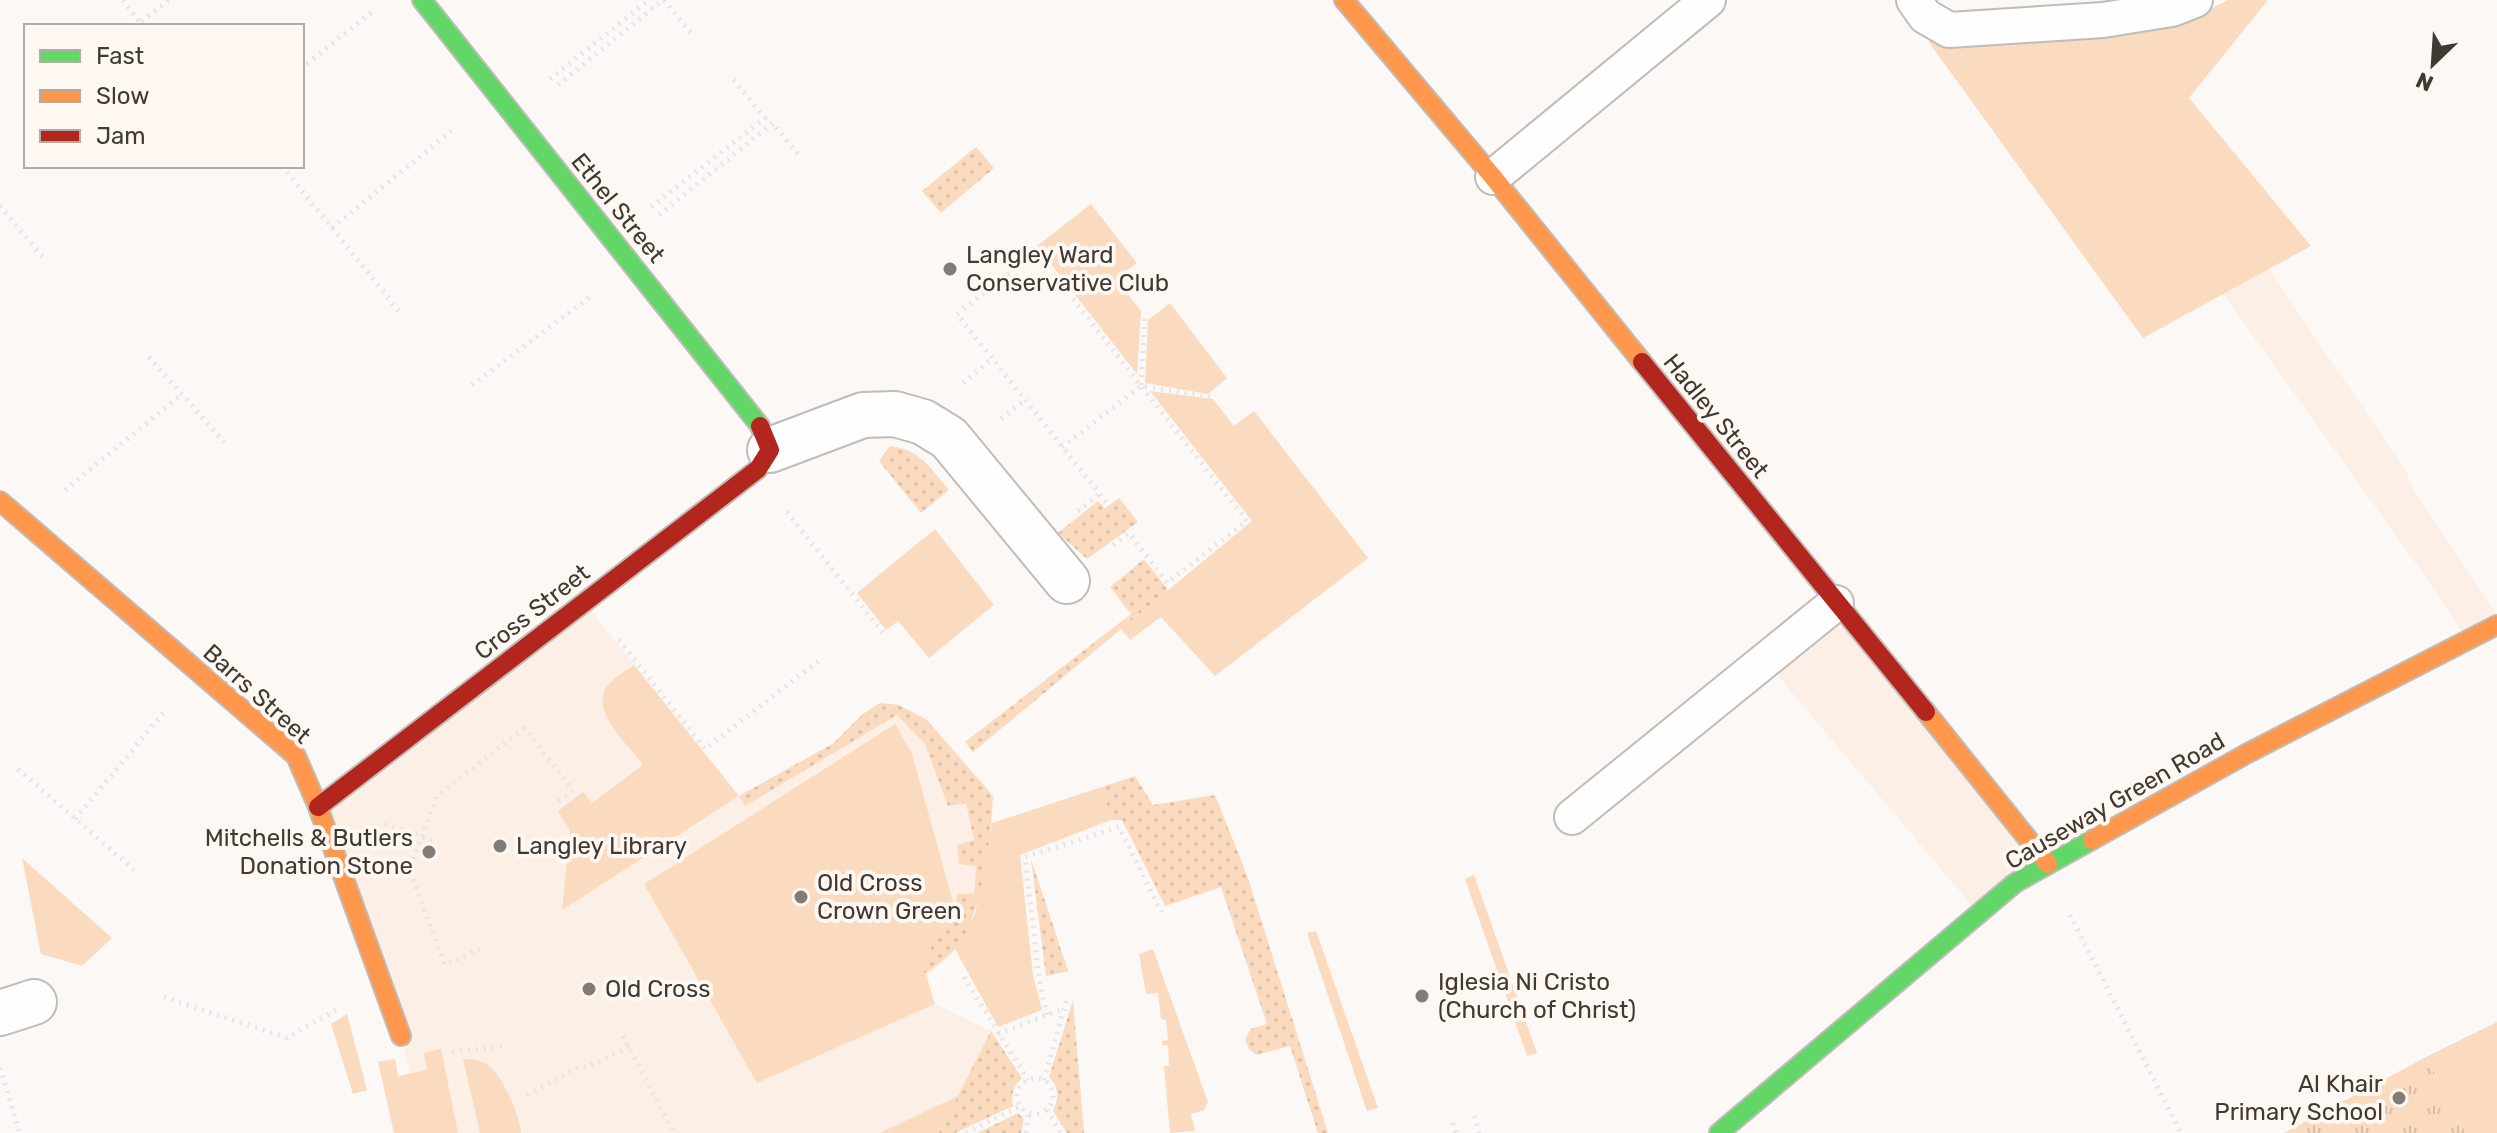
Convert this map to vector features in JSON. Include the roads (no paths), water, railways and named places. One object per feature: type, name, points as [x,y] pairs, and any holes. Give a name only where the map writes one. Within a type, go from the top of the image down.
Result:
[{"type":"street","name":"Ethel Street","points":[[422,0],[761,427],[770,450]]},
{"type":"street","name":"Hadley Street","points":[[1344,0],[1493,177],[2048,864]]},
{"type":"street","points":[[770,450],[863,415],[895,414],[923,422],[949,438],[1067,581]]},
{"type":"street","name":"Cross Street","points":[[318,807],[758,469],[770,450]]},
{"type":"street","name":"Barrs Street","points":[[0,501],[296,756],[318,807],[401,1036]]},
{"type":"street","name":"Causeway Green Road","points":[[1719,1133],[2015,883],[2248,753],[2497,625]]},
{"type":"lane","points":[[1493,177],[1708,0]]},
{"type":"lane","points":[[1914,0],[1925,16],[1949,30],[2050,12],[2103,20],[2172,9],[2195,0]]},
{"type":"lane","points":[[1572,817],[1836,603]]},
{"type":"place","name":"Langley Ward Conservative Club","points":[[950,269]]},
{"type":"place","name":"Langley Library","points":[[500,846]]},
{"type":"place","name":"Mitchells & Butlers Donation Stone","points":[[429,852]]},
{"type":"place","name":"Old Cross Crown Green","points":[[801,897]]},
{"type":"place","name":"Old Cross","points":[[589,989]]},
{"type":"place","name":"Iglesia Ni Cristo (Church of Christ)","points":[[1422,996]]},
{"type":"place","name":"Al Khair Primary School","points":[[2399,1098]]}]
